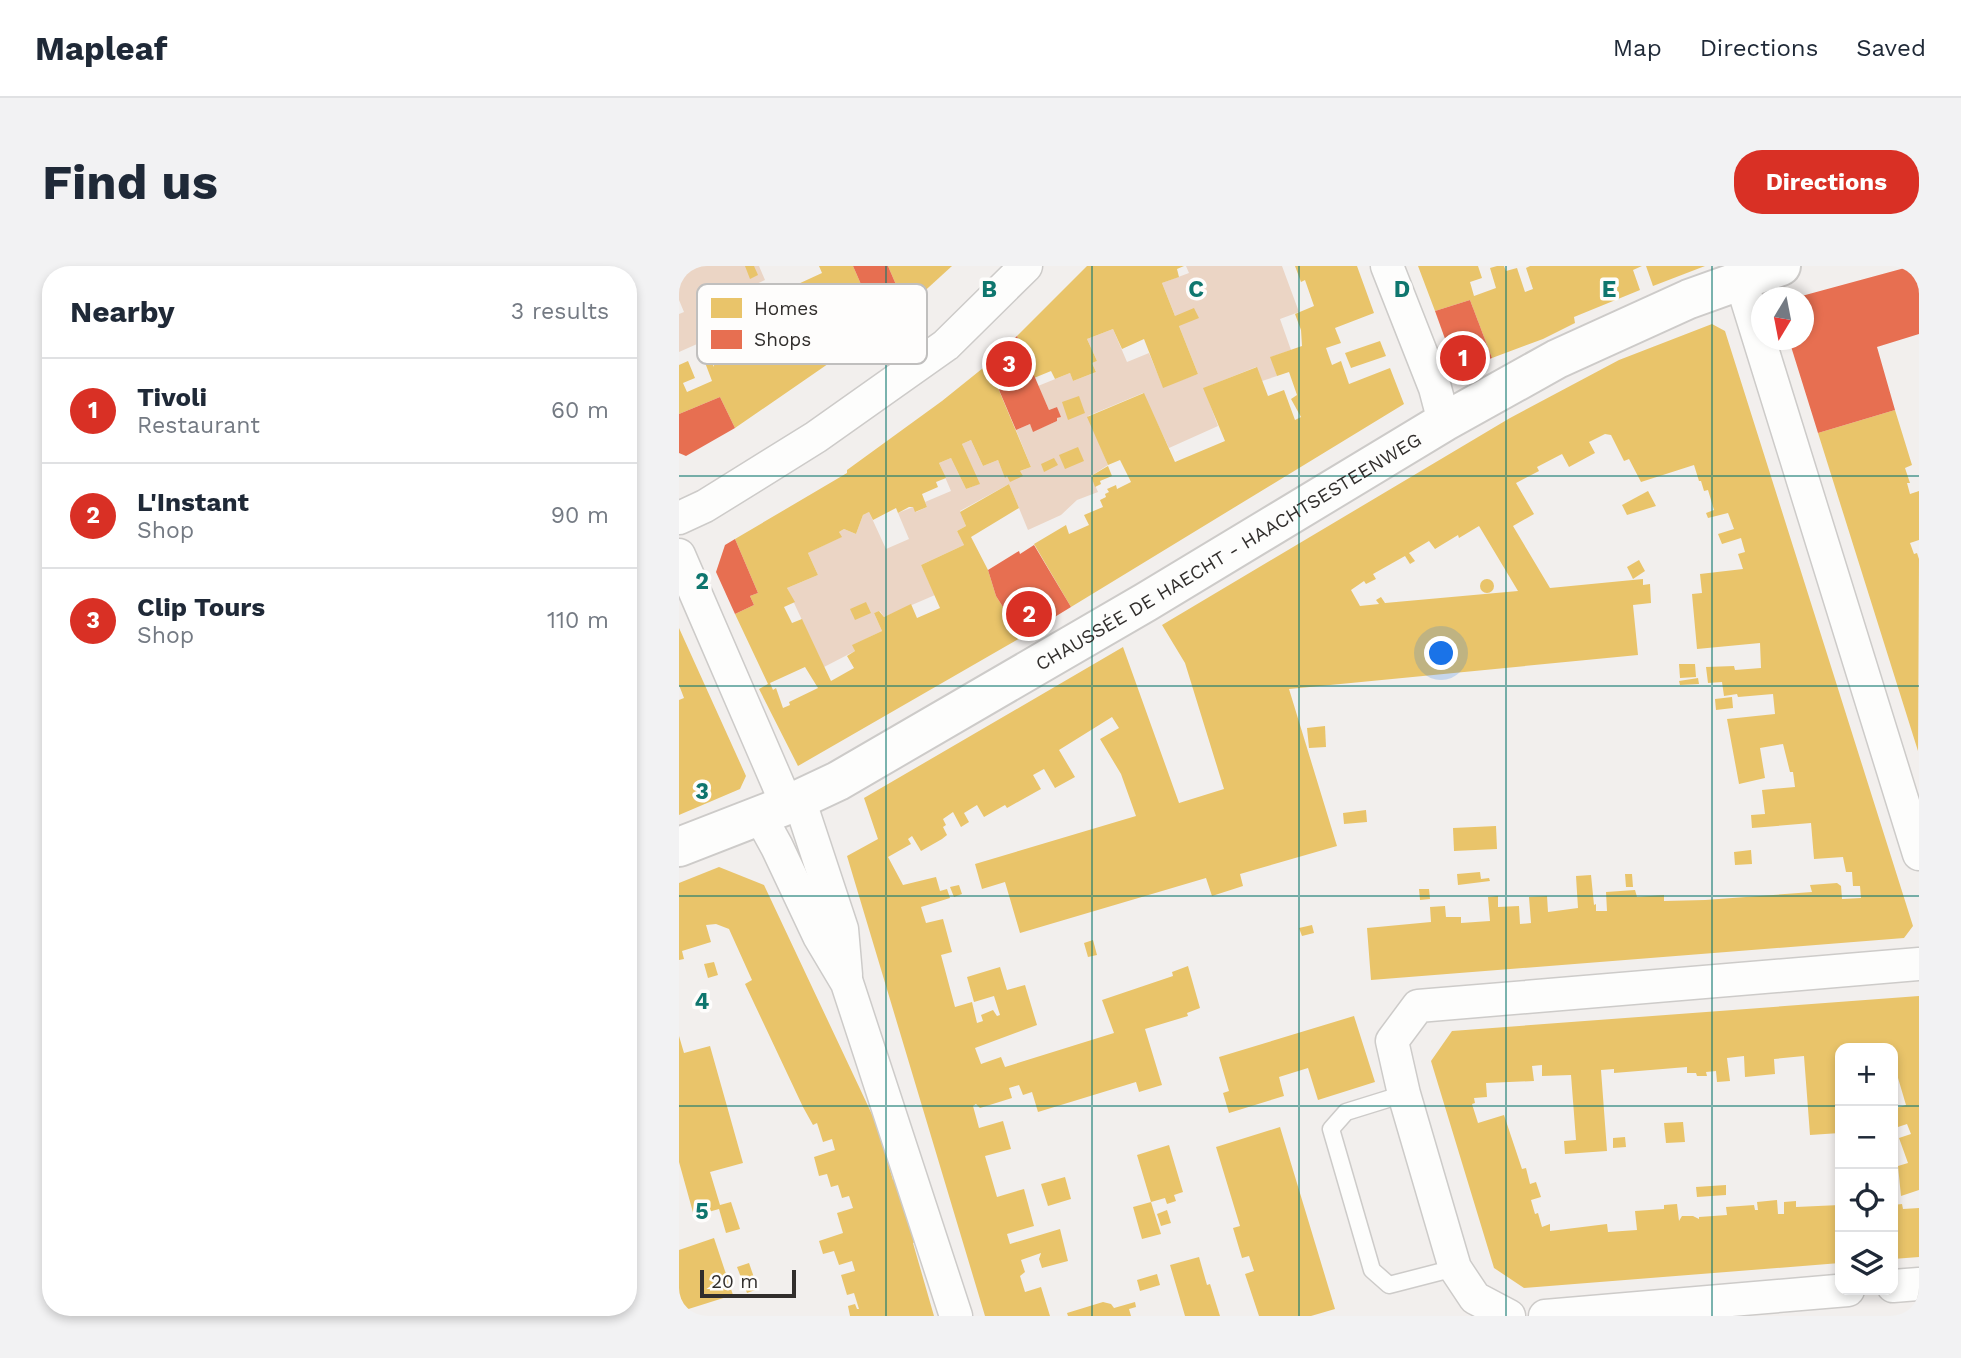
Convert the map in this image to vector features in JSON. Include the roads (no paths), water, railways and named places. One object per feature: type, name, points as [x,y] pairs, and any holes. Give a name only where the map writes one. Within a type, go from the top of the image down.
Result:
[{"type":"street","points":[[927,358],[946,345],[1026,266]]},
{"type":"street","points":[[1387,266],[1435,388],[1444,422]]},
{"type":"street","name":"CHAUSSÉE DE HAECHT - HAACHTSESTEENWEG","points":[[679,847],[782,807],[838,781],[984,698],[1444,422],[1556,359],[1689,299],[1781,266]]},
{"type":"street","points":[[1741,281],[1919,854]]},
{"type":"street","points":[[679,517],[705,506],[816,437],[919,364]]},
{"type":"street","points":[[679,555],[782,807],[842,929],[847,983]]},
{"type":"street","points":[[782,807],[777,846],[819,936],[847,983],[956,1316]]},
{"type":"street","points":[[1509,1316],[1475,1298],[1455,1268],[1404,1094],[1392,1041],[1418,1006],[1919,964]]},
{"type":"street","points":[[1898,1286],[1919,1284]]},
{"type":"street","points":[[1545,1316],[1835,1291]]},
{"type":"lane","points":[[1404,1094],[1346,1112],[1331,1129],[1356,1217],[1372,1270],[1389,1285],[1455,1268]]},
{"type":"place","name":"Tivoli","points":[[1463,358]]},
{"type":"place","name":"Clip Tours","points":[[1009,364]]},
{"type":"place","name":"L'Instant","points":[[1029,614]]}]
